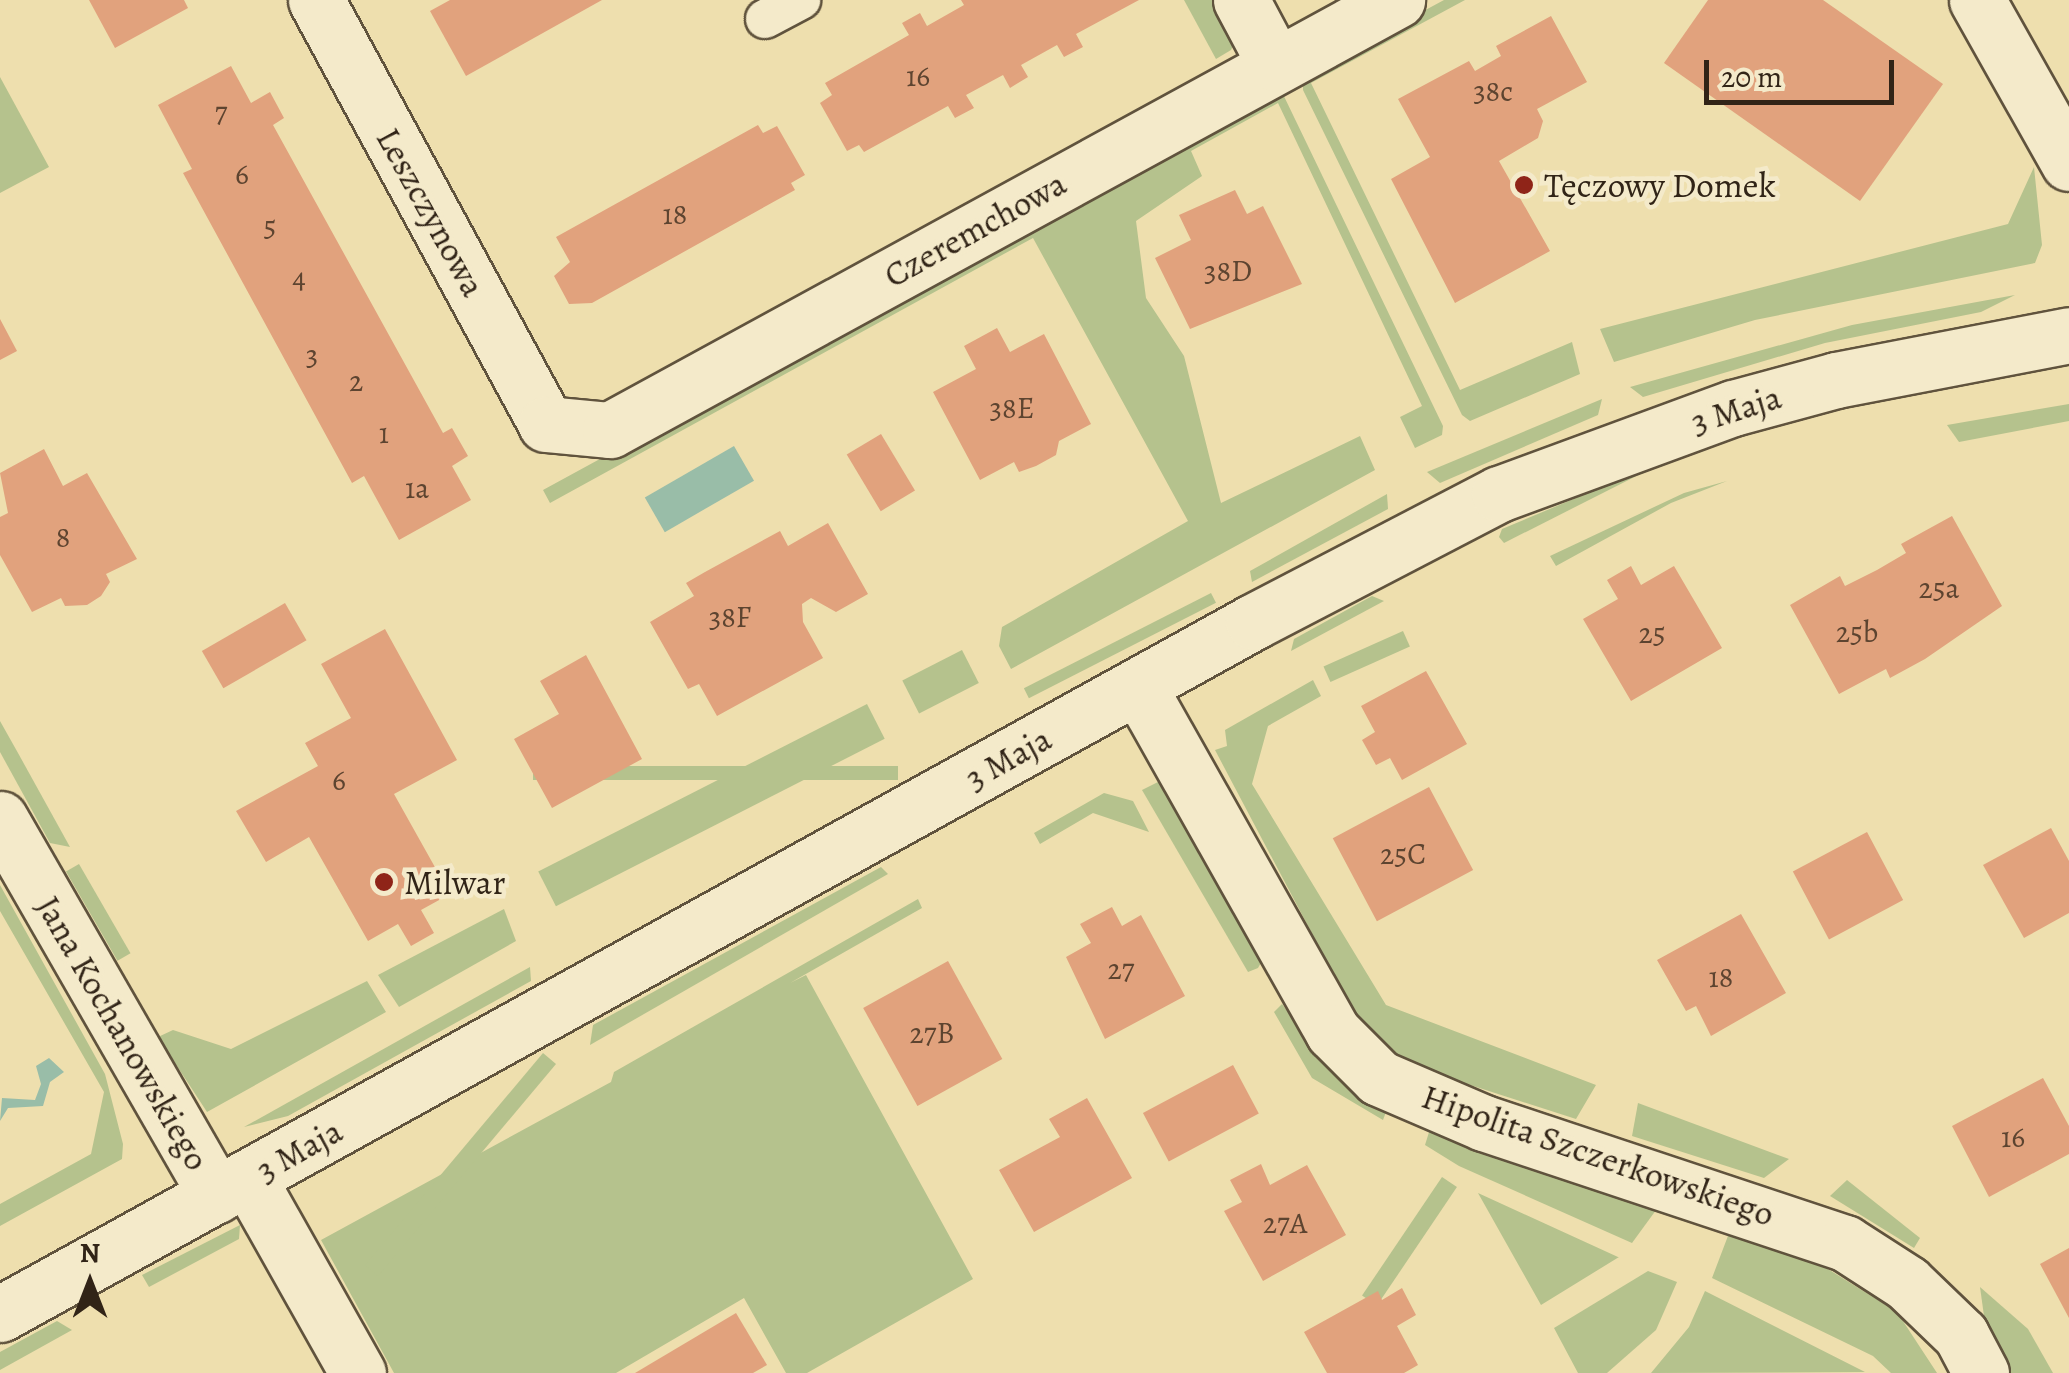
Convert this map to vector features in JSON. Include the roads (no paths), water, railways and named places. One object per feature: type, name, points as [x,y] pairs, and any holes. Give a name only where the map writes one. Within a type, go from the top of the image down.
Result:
[{"type":"street","name":"Leszczynowa","points":[[316,0],[546,424]]},
{"type":"street","points":[[1241,0],[1275,64]]},
{"type":"street","name":"Czeremchowa","points":[[546,424],[610,430],[1396,0]]},
{"type":"street","points":[[1976,0],[2069,163]]},
{"type":"street","name":"3 Maja","points":[[0,1314],[1396,544],[1498,494],[1632,443],[1836,380],[2069,335]]},
{"type":"street","name":"Hipolita Szczerkowskiego","points":[[1138,686],[1333,1032],[1379,1078],[1484,1123],[1846,1243],[1920,1296],[1961,1334],[1981,1373]]},
{"type":"street","name":"Jana Kochanowskiego","points":[[0,819],[232,1186],[358,1373]]},
{"type":"lane","points":[[766,20],[801,0]]},
{"type":"place","name":"Tęczowy Domek","points":[[1524,185]]},
{"type":"place","name":"Milwar","points":[[384,882]]}]
